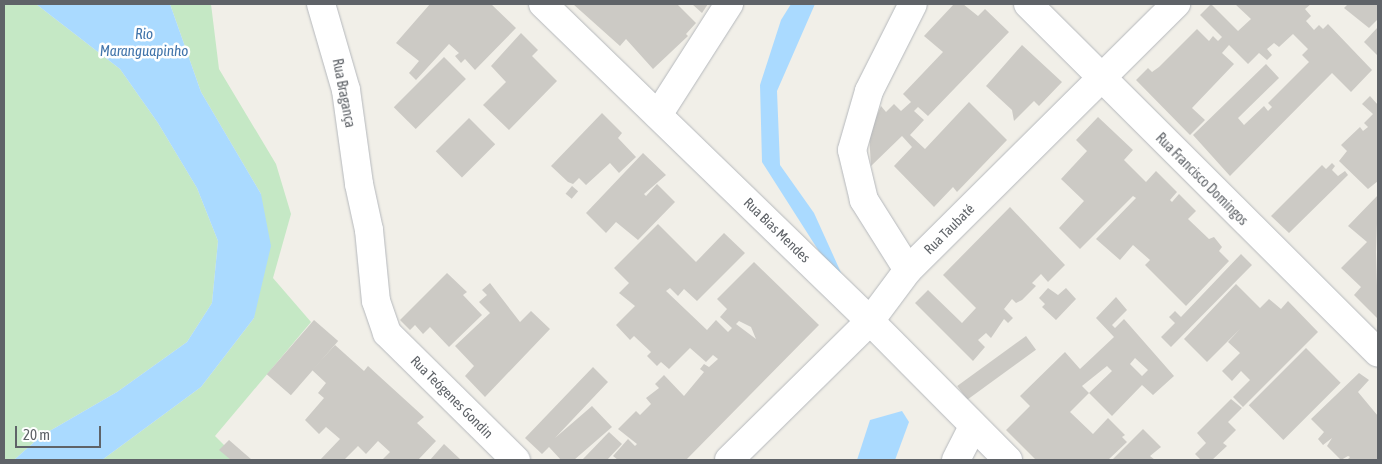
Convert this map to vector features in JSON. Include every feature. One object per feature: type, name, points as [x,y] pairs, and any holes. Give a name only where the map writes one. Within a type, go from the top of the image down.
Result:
[{"type":"street","name":"Rua Bragança","points":[[322,4],[346,90],[359,184],[369,230],[376,301],[388,333]]},
{"type":"street","name":"Rua Bias Mendes","points":[[543,4],[870,321],[1008,460]]},
{"type":"street","points":[[658,115],[729,4]]},
{"type":"street","points":[[908,270],[864,200],[852,150],[869,91],[913,4]]},
{"type":"street","name":"Rua Francisco Domingos","points":[[1028,4],[1101,79],[1378,353]]},
{"type":"street","name":"Rua Taubaté","points":[[730,460],[870,321],[908,270],[1176,4]]},
{"type":"street","name":"Rua Teógenes Gondin","points":[[388,333],[516,460]]},
{"type":"street","points":[[956,460],[973,426]]},
{"type":"green space","points":[[4,4],[36,4],[120,69],[158,123],[197,188],[218,241],[212,303],[187,342],[117,392],[41,436],[14,460],[4,460]]},
{"type":"green space","points":[[170,4],[211,4],[219,69],[276,164],[291,214],[273,278],[311,322],[215,436],[239,460],[102,460],[201,387],[254,318],[261,194],[201,92]]},
{"type":"water","name":"Rio Maranguapinho","points":[[36,4],[170,4],[201,92],[261,194],[271,246],[254,318],[201,387],[102,460],[14,460],[41,436],[117,392],[187,342],[212,303],[218,241],[197,188],[158,123],[120,69]]},
{"type":"water","points":[[791,4],[815,4],[777,91],[780,165],[814,213],[843,277],[822,256],[762,162],[760,85],[781,20]]},
{"type":"water","points":[[902,411],[909,422],[895,460],[857,460],[870,420]]},
{"type":"building","points":[[430,4],[491,4],[516,28],[475,70],[465,59],[461,63],[455,56],[459,53],[449,44],[416,80],[409,73],[419,61],[396,43]]},
{"type":"building","points":[[573,4],[677,4],[696,23],[686,34],[688,36],[653,69],[626,39],[620,46]]},
{"type":"building","points":[[692,4],[708,4],[702,13]]},
{"type":"building","points":[[954,4],[963,4],[978,16],[985,9],[1009,32],[928,116],[918,107],[914,111],[924,120],[910,135],[925,149],[969,102],[1007,140],[957,192],[953,187],[934,207],[894,166],[912,147],[902,136],[871,166],[869,133],[881,106],[886,112],[894,104],[901,111],[911,102],[903,94],[943,52],[924,36]]},
{"type":"building","points":[[1211,4],[1238,31],[1251,19],[1235,4],[1311,4],[1305,9],[1311,16],[1306,21],[1314,30],[1319,25],[1323,29],[1328,24],[1372,70],[1351,92],[1332,73],[1230,176],[1193,135],[1266,64],[1279,78],[1238,118],[1244,125],[1264,106],[1268,111],[1272,107],[1268,103],[1309,62],[1302,55],[1308,49],[1293,34],[1279,47],[1274,43],[1267,49],[1272,55],[1267,60],[1259,53],[1248,64],[1229,45],[1222,53],[1234,64],[1192,108],[1205,120],[1190,135],[1136,80],[1148,68],[1152,72],[1159,67],[1197,29],[1209,41],[1213,36],[1218,41],[1222,37],[1200,15]]},
{"type":"building","points":[[1348,4],[1378,4],[1378,19],[1369,28],[1344,8]]},
{"type":"building","points":[[1378,27],[1378,56],[1364,42]]},
{"type":"building","points":[[521,33],[538,50],[532,56],[557,81],[509,130],[483,105],[506,82],[491,66]]},
{"type":"building","points":[[1022,45],[1062,82],[1039,106],[1034,101],[1014,121],[1012,110],[986,86]]},
{"type":"building","points":[[444,57],[466,79],[416,129],[394,107]]},
{"type":"building","points":[[1370,96],[1378,105],[1378,181],[1368,189],[1339,161],[1347,151],[1341,145],[1360,127],[1363,131],[1368,127],[1364,123],[1373,114],[1362,104]]},
{"type":"building","points":[[602,113],[622,133],[618,138],[636,157],[619,173],[610,163],[586,185],[579,178],[573,184],[568,182],[551,166]]},
{"type":"building","points":[[1098,117],[1133,150],[1124,160],[1146,182],[1156,171],[1177,192],[1170,200],[1172,202],[1179,194],[1196,211],[1188,219],[1209,239],[1214,237],[1222,247],[1219,251],[1229,261],[1186,306],[1145,265],[1150,260],[1133,245],[1120,260],[1096,239],[1136,198],[1133,196],[1080,249],[1059,228],[1084,201],[1061,179],[1087,151],[1076,140]]},
{"type":"building","points":[[469,118],[495,144],[462,177],[436,151]]},
{"type":"building","points":[[643,153],[666,175],[644,194],[646,196],[657,184],[675,202],[638,240],[616,222],[606,233],[586,213]]},
{"type":"building","points":[[1332,163],[1335,166],[1332,170],[1338,176],[1345,171],[1348,175],[1289,233],[1271,216],[1322,165],[1326,169]]},
{"type":"building","points":[[572,186],[578,191],[572,199],[566,194]]},
{"type":"building","points":[[1378,195],[1376,252],[1378,319],[1354,295],[1361,287],[1341,268],[1367,242],[1348,226]]},
{"type":"building","points":[[1010,207],[1065,265],[1048,282],[1041,274],[1032,283],[1036,286],[1022,300],[1016,303],[1012,299],[1004,309],[1013,318],[1008,323],[1004,319],[991,338],[986,333],[978,340],[985,347],[973,361],[915,303],[928,290],[962,323],[976,308],[943,275]]},
{"type":"building","points":[[658,224],[696,262],[724,233],[745,253],[697,301],[684,289],[678,296],[670,288],[666,291],[707,330],[716,320],[728,332],[732,328],[720,317],[727,309],[717,299],[754,262],[819,325],[686,460],[618,460],[613,456],[628,439],[635,446],[637,444],[618,429],[636,411],[640,415],[651,404],[646,398],[659,388],[655,384],[664,375],[684,396],[704,372],[700,369],[704,364],[709,367],[718,359],[713,355],[706,362],[690,348],[669,369],[661,362],[657,366],[647,356],[651,352],[634,336],[630,340],[616,325],[635,306],[619,293],[629,283],[614,268]],"holes":[[[739,321],[751,327],[756,339],[736,324]]]},
{"type":"building","points":[[1241,254],[1252,265],[1171,347],[1161,337],[1175,323],[1169,317],[1175,311],[1181,317]]},
{"type":"building","points":[[447,273],[467,292],[463,295],[482,315],[449,347],[430,327],[423,334],[415,325],[410,330],[400,320]]},
{"type":"building","points":[[490,283],[520,322],[531,311],[550,329],[485,397],[465,376],[474,366],[455,346],[490,313],[479,302],[487,295],[482,290]]},
{"type":"building","points":[[1236,284],[1260,308],[1269,299],[1281,309],[1288,301],[1318,332],[1243,407],[1233,397],[1250,380],[1241,371],[1232,381],[1222,371],[1240,353],[1228,342],[1240,329],[1207,362],[1184,339]]},
{"type":"building","points":[[1048,288],[1058,295],[1066,288],[1076,299],[1056,320],[1042,307],[1045,304],[1039,298]]},
{"type":"building","points":[[1116,297],[1127,310],[1112,325],[1115,328],[1124,319],[1174,376],[1153,395],[1142,385],[1112,416],[1089,393],[1070,412],[1093,434],[1108,418],[1125,435],[1122,437],[1127,442],[1108,460],[1036,460],[1006,430],[1030,406],[1020,396],[1065,352],[1080,369],[1114,337],[1096,318]],"holes":[[[1135,358],[1148,370],[1142,376],[1130,364]],[[1107,366],[1112,371],[1089,393],[1082,386]]]},
{"type":"building","points":[[314,320],[338,341],[291,395],[267,374]]},
{"type":"building","points":[[1026,336],[1036,350],[967,400],[957,386]]},
{"type":"building","points":[[335,345],[364,371],[368,366],[424,417],[417,423],[436,441],[418,460],[382,460],[390,452],[378,441],[366,454],[358,446],[344,460],[320,460],[340,439],[326,427],[319,434],[305,420],[324,398],[318,393],[326,383],[312,370]]},
{"type":"building","points":[[1306,348],[1341,383],[1283,440],[1249,405]]},
{"type":"building","points":[[593,367],[608,382],[555,438],[592,406],[612,427],[574,460],[561,460],[549,447],[542,454],[525,438]]},
{"type":"building","points":[[1359,373],[1369,380],[1358,392],[1378,416],[1378,460],[1347,460],[1350,457],[1348,456],[1341,460],[1327,446],[1332,438],[1323,445],[1318,439],[1324,432],[1311,419]]},
{"type":"building","points":[[1231,399],[1242,408],[1228,422],[1236,430],[1223,443],[1227,446],[1212,460],[1201,460],[1195,454],[1206,443],[1197,433]]},
{"type":"building","points":[[1143,429],[1161,447],[1150,456],[1155,460],[1112,460]]},
{"type":"building","points":[[609,432],[622,444],[607,460],[582,460]]},
{"type":"building","points":[[229,440],[252,460],[231,460],[219,450]]},
{"type":"building","points":[[444,444],[461,460],[430,460]]}]
